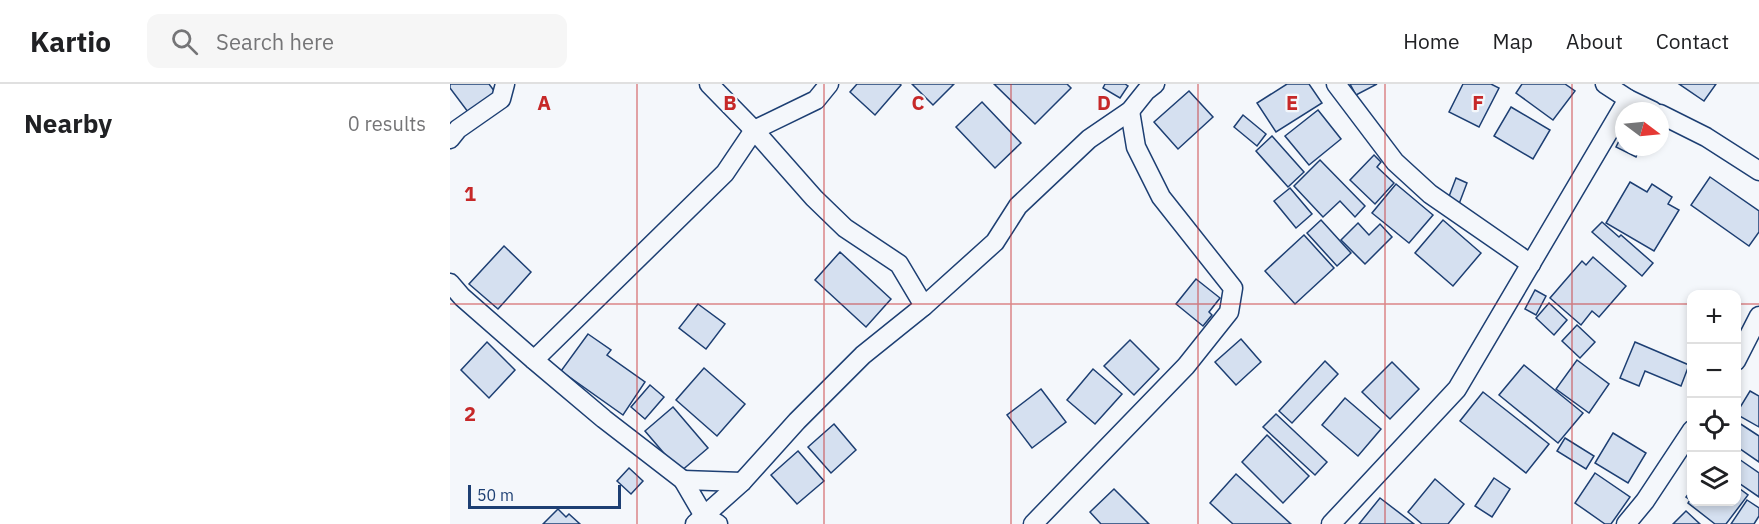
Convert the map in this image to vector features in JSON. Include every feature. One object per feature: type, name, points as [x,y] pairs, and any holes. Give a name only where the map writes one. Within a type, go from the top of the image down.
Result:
[{"type":"street","points":[[450,139],[458,129],[501,99],[505,84]]},
{"type":"street","points":[[709,84],[754,130],[814,198],[845,228],[899,264],[924,306]]},
{"type":"street","points":[[534,360],[724,173],[754,130],[816,100],[829,84]]},
{"type":"street","points":[[1336,84],[1395,162],[1430,194],[1531,264]]},
{"type":"street","points":[[1605,84],[1634,102]]},
{"type":"street","points":[[450,283],[462,297],[534,360],[604,419],[683,480],[706,521],[797,421],[863,355],[924,306],[995,242],[1018,206],[1089,139],[1130,111],[1147,86]]},
{"type":"street","points":[[1331,524],[1457,389],[1628,99]]},
{"type":"street","points":[[1033,524],[1186,366],[1229,312],[1233,288],[1161,197],[1136,147],[1130,111]]},
{"type":"street","points":[[1669,118],[1706,137],[1759,171]]},
{"type":"street","points":[[1741,353],[1759,316]]},
{"type":"street","points":[[1626,524],[1645,501],[1687,438]]},
{"type":"street","points":[[683,480],[741,482]]},
{"type":"building","points":[[450,84],[489,84],[498,96],[471,116],[450,88]]},
{"type":"building","points":[[857,84],[901,85],[875,115],[850,92]]},
{"type":"building","points":[[912,84],[954,84],[933,105]]},
{"type":"building","points":[[994,84],[1067,84],[1071,88],[1035,124]]},
{"type":"building","points":[[1105,84],[1128,86],[1120,98],[1103,88]]},
{"type":"building","points":[[1287,84],[1309,84],[1322,103],[1276,132],[1257,103]]},
{"type":"building","points":[[1350,84],[1377,84],[1356,95]]},
{"type":"building","points":[[1463,84],[1491,84],[1499,88],[1479,127],[1449,112]]},
{"type":"building","points":[[1522,84],[1565,84],[1575,91],[1553,120],[1516,93]]},
{"type":"building","points":[[1679,84],[1716,84],[1704,101]]},
{"type":"building","points":[[1189,91],[1213,117],[1178,149],[1154,122]]},
{"type":"building","points":[[982,102],[1021,143],[995,168],[956,127]]},
{"type":"building","points":[[1511,107],[1550,130],[1533,159],[1494,136]]},
{"type":"building","points":[[1318,110],[1341,139],[1309,165],[1285,136]]},
{"type":"building","points":[[1243,115],[1266,134],[1257,146],[1234,127]]},
{"type":"building","points":[[1272,136],[1304,172],[1288,187],[1256,151]]},
{"type":"building","points":[[1374,155],[1381,162],[1377,167],[1394,183],[1375,204],[1350,180]]},
{"type":"building","points":[[1320,160],[1365,206],[1355,217],[1340,201],[1323,217],[1294,186]]},
{"type":"building","points":[[1710,177],[1759,211],[1759,232],[1749,246],[1691,205]]},
{"type":"building","points":[[1456,178],[1467,183],[1459,204],[1448,199]]},
{"type":"building","points":[[1630,182],[1647,192],[1652,184],[1672,197],[1668,204],[1679,210],[1654,251],[1606,223]]},
{"type":"building","points":[[1396,184],[1433,215],[1409,243],[1372,213]]},
{"type":"building","points":[[1290,188],[1312,214],[1296,228],[1274,201]]},
{"type":"building","points":[[1321,220],[1351,253],[1337,266],[1307,233]]},
{"type":"building","points":[[1443,220],[1481,253],[1453,286],[1415,253]]},
{"type":"building","points":[[1602,222],[1653,263],[1642,276],[1592,232]]},
{"type":"building","points":[[1358,223],[1369,235],[1380,224],[1392,237],[1365,264],[1341,240]]},
{"type":"building","points":[[1304,235],[1334,268],[1295,304],[1265,271]]},
{"type":"building","points":[[504,246],[531,272],[498,309],[469,284]]},
{"type":"building","points":[[840,252],[891,299],[866,327],[815,280]]},
{"type":"building","points":[[1593,257],[1626,286],[1599,317],[1592,311],[1581,325],[1550,298],[1582,261],[1586,265]]},
{"type":"building","points":[[1196,279],[1220,298],[1209,312],[1212,315],[1203,326],[1176,304]]},
{"type":"building","points":[[1535,290],[1546,296],[1536,315],[1525,309]]},
{"type":"building","points":[[1549,303],[1567,320],[1554,335],[1536,318]]},
{"type":"building","points":[[698,304],[725,324],[706,349],[679,328]]},
{"type":"building","points":[[1577,325],[1595,342],[1580,358],[1562,341]]},
{"type":"building","points":[[588,334],[611,350],[607,355],[645,382],[623,415],[561,371]]},
{"type":"building","points":[[1241,339],[1261,362],[1236,385],[1215,362]]},
{"type":"building","points":[[1130,340],[1159,369],[1134,395],[1104,366]]},
{"type":"building","points":[[487,342],[515,370],[489,398],[461,370]]},
{"type":"building","points":[[1635,342],[1687,364],[1681,386],[1645,371],[1639,386],[1620,378]]},
{"type":"building","points":[[1577,360],[1609,384],[1589,413],[1556,389]]},
{"type":"building","points":[[1325,361],[1338,374],[1292,423],[1279,411]]},
{"type":"building","points":[[1392,362],[1419,389],[1390,419],[1362,392]]},
{"type":"building","points":[[1524,365],[1583,413],[1558,443],[1499,395]]},
{"type":"building","points":[[704,368],[745,404],[717,436],[676,400]]},
{"type":"building","points":[[1093,369],[1122,394],[1095,424],[1067,400]]},
{"type":"building","points":[[650,385],[664,397],[645,419],[631,407]]},
{"type":"building","points":[[1041,389],[1066,422],[1032,448],[1007,415]]},
{"type":"building","points":[[1750,391],[1759,396],[1759,427],[1741,417],[1741,406]]},
{"type":"building","points":[[1483,392],[1549,444],[1526,473],[1460,421]]},
{"type":"building","points":[[1345,398],[1381,429],[1358,456],[1322,425]]},
{"type":"building","points":[[673,407],[708,448],[680,472],[645,431]]},
{"type":"building","points":[[1276,414],[1327,462],[1315,475],[1263,427]]},
{"type":"building","points":[[834,424],[856,450],[831,473],[808,447]]},
{"type":"building","points":[[1741,424],[1759,436],[1759,462],[1741,449]]},
{"type":"building","points":[[1613,433],[1646,453],[1628,483],[1595,463]]},
{"type":"building","points":[[1267,435],[1309,476],[1283,503],[1242,462]]},
{"type":"building","points":[[1565,438],[1594,456],[1586,469],[1557,451]]},
{"type":"building","points":[[798,451],[824,481],[797,504],[771,475]]},
{"type":"building","points":[[1741,460],[1759,473],[1759,497],[1741,484]]},
{"type":"building","points":[[629,468],[643,481],[631,494],[617,481]]},
{"type":"building","points":[[1595,473],[1630,497],[1611,524],[1605,524],[1575,503]]},
{"type":"building","points":[[1236,474],[1291,524],[1233,524],[1210,503]]},
{"type":"building","points":[[1494,478],[1510,489],[1492,517],[1475,506]]},
{"type":"building","points":[[1435,479],[1464,504],[1448,524],[1422,524],[1408,512]]},
{"type":"building","points":[[1114,489],[1149,524],[1101,524],[1090,512]]},
{"type":"building","points":[[1741,490],[1748,495],[1741,504]]},
{"type":"building","points":[[1380,498],[1414,524],[1359,524]]},
{"type":"building","points":[[1747,500],[1759,508],[1759,516],[1754,524],[1731,524]]},
{"type":"building","points":[[1692,506],[1740,506],[1726,524],[1715,524]]},
{"type":"building","points":[[558,509],[566,517],[569,514],[580,524],[543,524]]},
{"type":"building","points":[[1686,511],[1700,524],[1673,524]]}]
